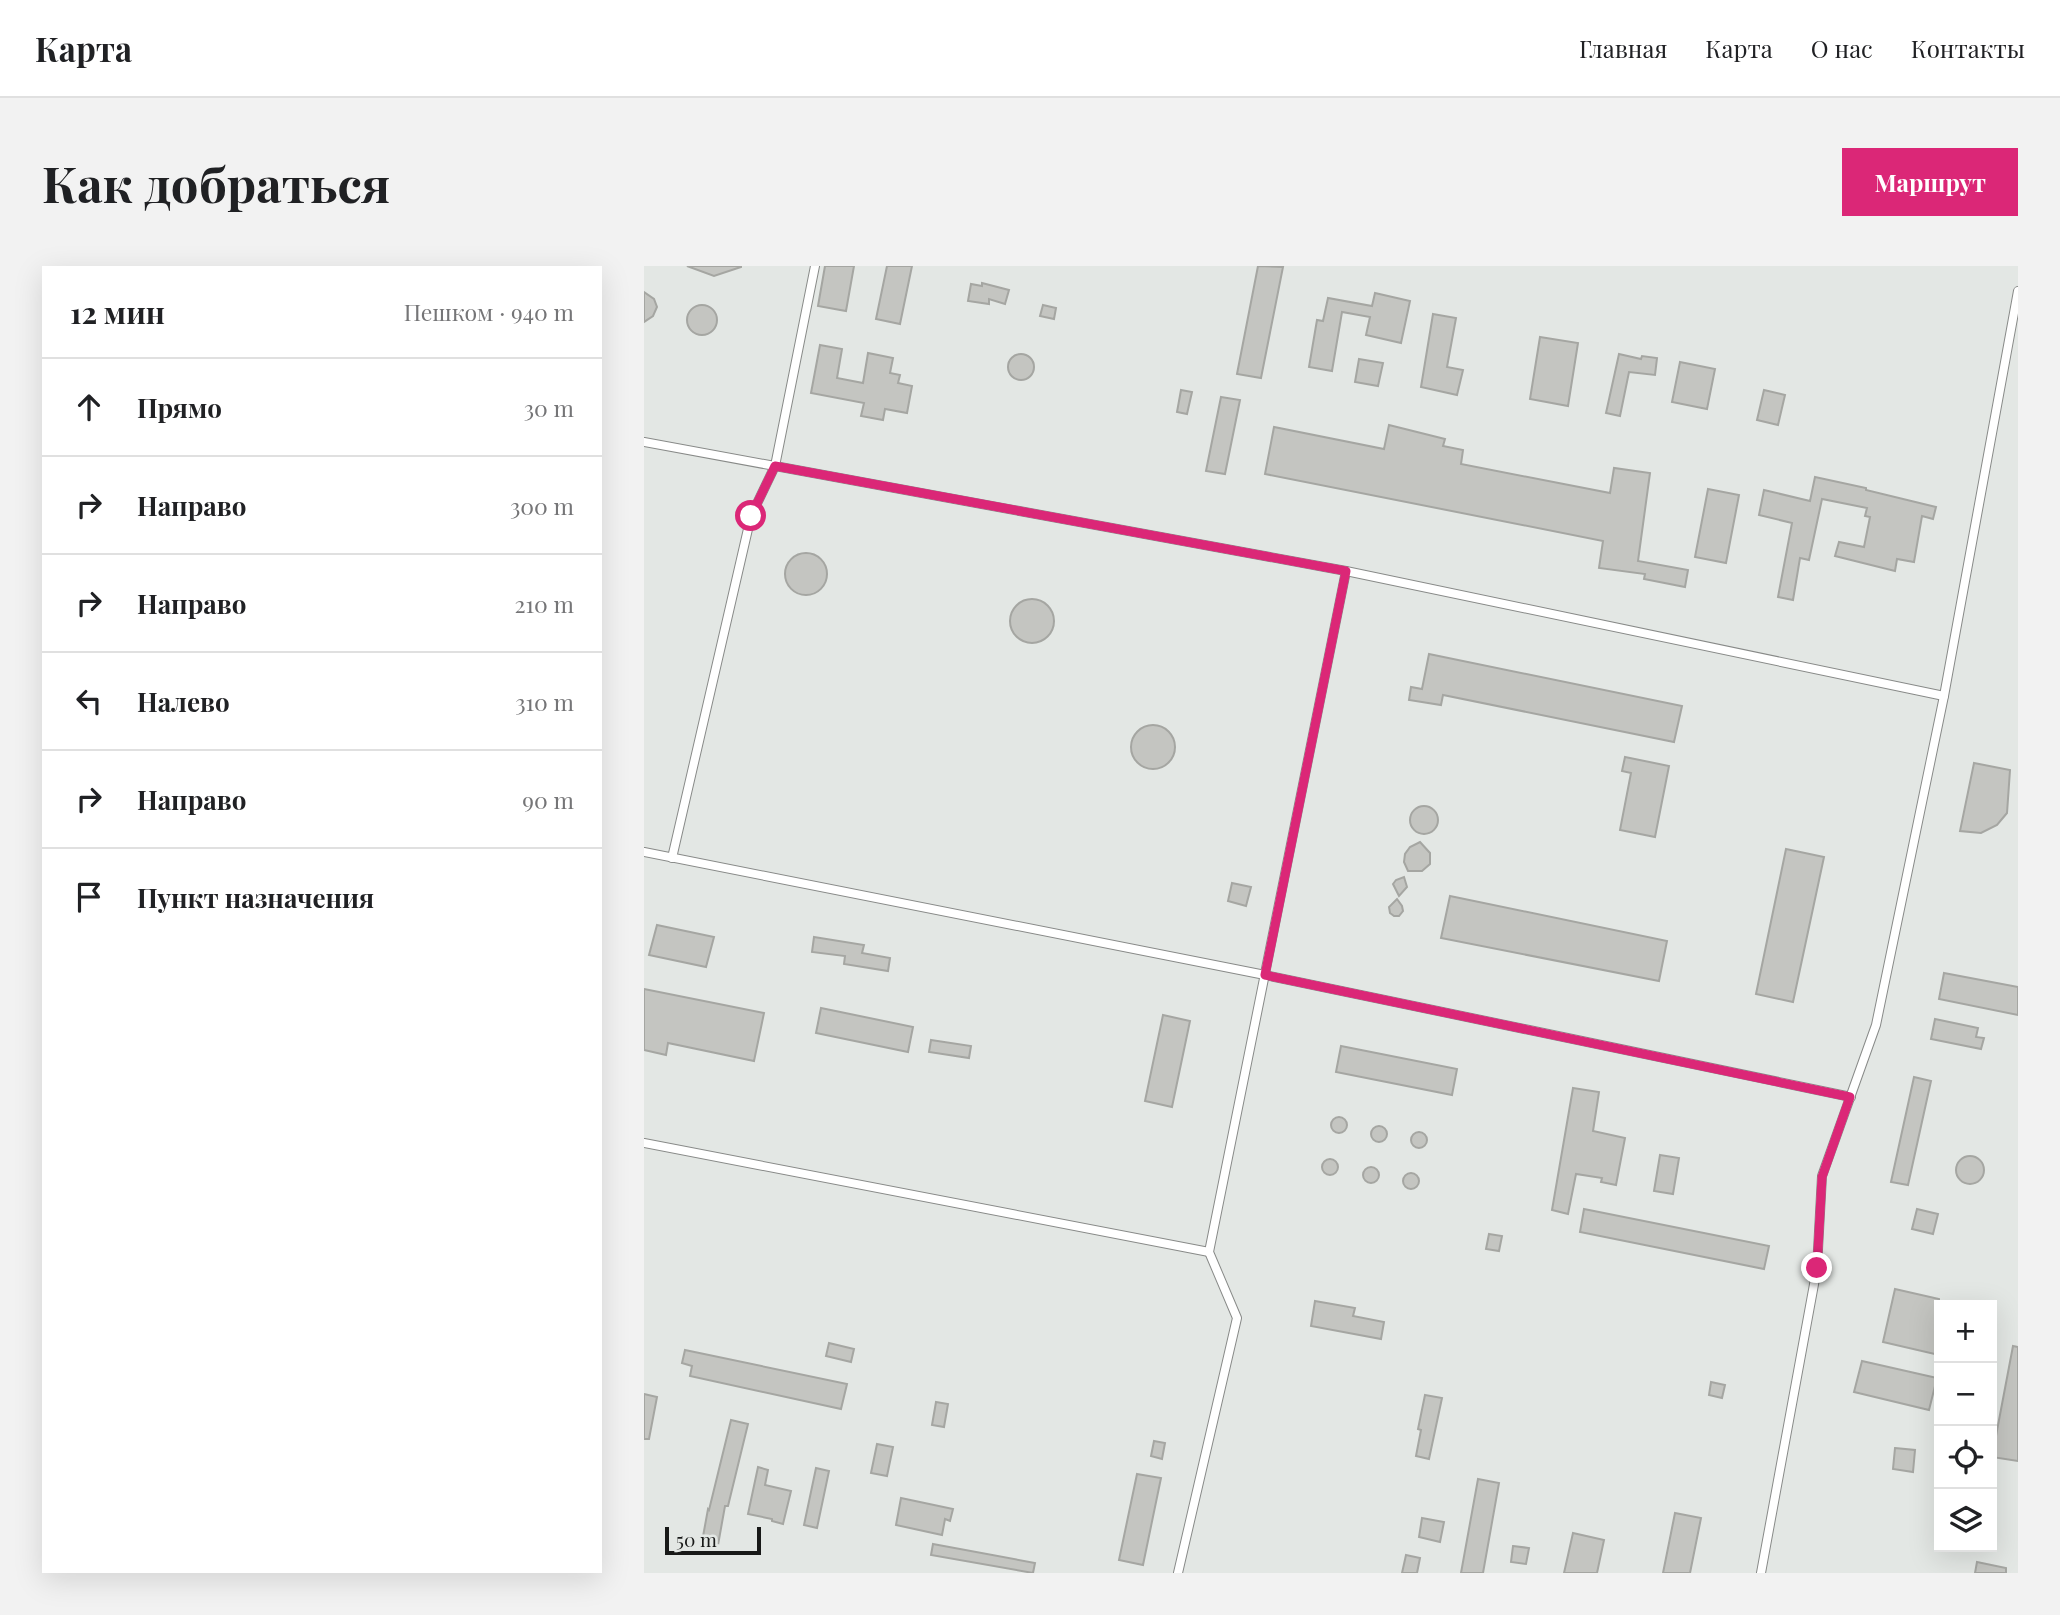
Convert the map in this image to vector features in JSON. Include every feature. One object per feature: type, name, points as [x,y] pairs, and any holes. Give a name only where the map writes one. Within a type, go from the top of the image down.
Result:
[{"type":"lane","points":[[672,858],[751,516],[775,466],[815,266]]},
{"type":"lane","points":[[1761,1573],[1817,1268],[1822,1177],[1876,1026],[1944,696],[2018,291]]},
{"type":"lane","points":[[644,442],[1346,571],[1944,696]]},
{"type":"lane","points":[[1178,1573],[1237,1318],[1209,1252],[1346,571]]},
{"type":"lane","points":[[644,852],[1265,975],[1850,1097]]},
{"type":"lane","points":[[644,1143],[1209,1252]]},
{"type":"building","points":[[687,266],[741,266],[741,267],[714,276]]},
{"type":"building","points":[[825,266],[854,266],[846,311],[818,306]]},
{"type":"building","points":[[887,266],[912,266],[900,324],[876,319]]},
{"type":"building","points":[[1258,266],[1283,267],[1261,378],[1237,374]]},
{"type":"building","points":[[982,283],[1009,290],[1005,304],[989,299],[989,304],[968,301],[971,284],[982,286]]},
{"type":"building","points":[[644,292],[654,299],[657,307],[653,316],[644,322]]},
{"type":"building","points":[[1375,293],[1410,301],[1401,343],[1366,335],[1370,317],[1342,312],[1332,371],[1309,367],[1317,320],[1323,321],[1328,298],[1372,306]]},
{"type":"building","points":[[702,305],[708,306],[716,314],[716,326],[708,334],[702,335],[696,334],[688,326],[687,320],[688,314],[696,306]]},
{"type":"building","points":[[1043,305],[1056,308],[1054,319],[1040,316]]},
{"type":"building","points":[[1433,314],[1456,318],[1447,367],[1463,370],[1457,395],[1421,387]]},
{"type":"building","points":[[1540,337],[1578,343],[1568,406],[1530,399]]},
{"type":"building","points":[[820,345],[842,349],[837,378],[863,383],[868,353],[893,358],[890,373],[900,375],[898,383],[912,386],[907,413],[885,409],[883,420],[861,416],[864,403],[811,393]]},
{"type":"building","points":[[1021,354],[1030,358],[1034,367],[1030,376],[1021,380],[1012,376],[1008,367],[1012,358]]},
{"type":"building","points":[[1619,354],[1641,359],[1642,356],[1657,358],[1655,375],[1629,372],[1620,416],[1606,413]]},
{"type":"building","points":[[1359,359],[1383,363],[1378,386],[1355,382]]},
{"type":"building","points":[[1680,362],[1715,369],[1707,409],[1672,402]]},
{"type":"building","points":[[1181,390],[1192,392],[1187,414],[1177,412]]},
{"type":"building","points":[[1764,390],[1785,395],[1778,425],[1757,420]]},
{"type":"building","points":[[1221,397],[1240,400],[1225,474],[1206,471]]},
{"type":"building","points":[[1389,425],[1445,439],[1443,446],[1463,450],[1461,464],[1610,493],[1614,468],[1650,473],[1638,561],[1688,570],[1685,587],[1644,579],[1645,574],[1599,568],[1603,541],[1265,474],[1274,427],[1384,449]]},
{"type":"building","points":[[1815,477],[1936,507],[1933,519],[1922,516],[1914,562],[1897,559],[1895,571],[1835,556],[1839,542],[1864,547],[1870,517],[1865,516],[1867,508],[1822,499],[1809,560],[1800,558],[1793,600],[1778,597],[1792,523],[1759,515],[1764,490],[1810,501]]},
{"type":"building","points":[[1708,489],[1739,495],[1726,563],[1695,557]]},
{"type":"building","points":[[806,553],[821,559],[827,574],[821,589],[806,595],[791,589],[785,574],[791,559]]},
{"type":"building","points":[[1032,599],[1047,606],[1054,621],[1047,636],[1032,643],[1017,636],[1010,621],[1017,606]]},
{"type":"building","points":[[1429,654],[1682,706],[1674,742],[1443,695],[1441,705],[1409,700],[1411,687],[1422,689]]},
{"type":"building","points":[[1153,725],[1168,732],[1175,747],[1168,762],[1153,769],[1138,762],[1131,747],[1138,732]]},
{"type":"building","points":[[1625,757],[1669,766],[1655,837],[1620,830],[1631,773],[1622,771]]},
{"type":"building","points":[[1974,763],[2010,770],[2007,813],[1997,825],[1981,833],[1960,831]]},
{"type":"building","points":[[1424,806],[1434,810],[1438,820],[1434,830],[1424,834],[1414,830],[1410,820],[1414,810]]},
{"type":"building","points":[[1420,842],[1430,853],[1430,864],[1422,871],[1408,871],[1404,862],[1405,854],[1410,847]]},
{"type":"building","points":[[1786,849],[1824,857],[1793,1002],[1756,994]]},
{"type":"building","points":[[1404,877],[1407,887],[1399,896],[1393,884]]},
{"type":"building","points":[[1232,883],[1251,887],[1246,906],[1228,901]]},
{"type":"building","points":[[1450,896],[1667,941],[1659,981],[1441,938]]},
{"type":"building","points":[[1397,899],[1403,911],[1399,916],[1394,916],[1389,907]]},
{"type":"building","points":[[657,925],[714,937],[706,967],[649,955]]},
{"type":"building","points":[[814,937],[864,945],[862,953],[890,958],[888,971],[844,964],[845,956],[812,952]]},
{"type":"building","points":[[1944,973],[2018,987],[2018,1015],[1939,999]]},
{"type":"building","points":[[644,989],[764,1013],[754,1061],[668,1043],[666,1055],[644,1050]]},
{"type":"building","points":[[821,1008],[913,1027],[908,1052],[816,1033]]},
{"type":"building","points":[[1163,1015],[1190,1021],[1172,1107],[1145,1101]]},
{"type":"building","points":[[1935,1019],[1978,1028],[1976,1037],[1984,1038],[1981,1049],[1931,1039]]},
{"type":"building","points":[[931,1040],[971,1046],[969,1058],[929,1052]]},
{"type":"building","points":[[1341,1046],[1457,1069],[1452,1095],[1336,1072]]},
{"type":"building","points":[[1914,1077],[1931,1081],[1908,1185],[1891,1182]]},
{"type":"building","points":[[1573,1088],[1599,1092],[1593,1131],[1625,1138],[1616,1185],[1601,1182],[1602,1178],[1576,1174],[1568,1214],[1552,1210]]},
{"type":"building","points":[[1336,1117],[1342,1117],[1347,1125],[1345,1131],[1336,1133],[1331,1128],[1331,1122]]},
{"type":"building","points":[[1376,1126],[1382,1126],[1387,1134],[1385,1140],[1376,1142],[1371,1137],[1371,1131]]},
{"type":"building","points":[[1416,1132],[1422,1132],[1427,1140],[1425,1146],[1416,1148],[1411,1143],[1411,1137]]},
{"type":"building","points":[[1660,1155],[1679,1158],[1673,1194],[1654,1191]]},
{"type":"building","points":[[1970,1156],[1980,1160],[1984,1170],[1980,1180],[1970,1184],[1960,1180],[1956,1170],[1960,1160]]},
{"type":"building","points":[[1327,1159],[1333,1159],[1338,1167],[1336,1173],[1327,1175],[1322,1170],[1322,1164]]},
{"type":"building","points":[[1368,1167],[1374,1167],[1379,1175],[1377,1181],[1368,1183],[1363,1178],[1363,1172]]},
{"type":"building","points":[[1408,1173],[1414,1173],[1419,1181],[1417,1187],[1408,1189],[1403,1184],[1403,1178]]},
{"type":"building","points":[[1584,1209],[1769,1246],[1764,1269],[1580,1232]]},
{"type":"building","points":[[1917,1209],[1938,1214],[1933,1234],[1912,1229]]},
{"type":"building","points":[[1489,1234],[1502,1236],[1499,1251],[1486,1249]]},
{"type":"building","points":[[1895,1289],[1939,1299],[1934,1300],[1934,1354],[1883,1342]]},
{"type":"building","points":[[1315,1301],[1355,1308],[1353,1316],[1384,1322],[1381,1339],[1311,1326]]},
{"type":"building","points":[[829,1343],[854,1349],[851,1362],[826,1356]]},
{"type":"building","points":[[2013,1346],[2018,1347],[2018,1461],[1997,1458],[1997,1431]]},
{"type":"building","points":[[685,1350],[847,1384],[841,1409],[690,1376],[692,1366],[682,1363]]},
{"type":"building","points":[[1862,1361],[1934,1377],[1929,1410],[1854,1392]]},
{"type":"building","points":[[1711,1382],[1725,1385],[1722,1398],[1709,1395]]},
{"type":"building","points":[[644,1394],[657,1397],[649,1439],[644,1439]]},
{"type":"building","points":[[1425,1395],[1442,1398],[1429,1459],[1416,1456]]},
{"type":"building","points":[[936,1402],[948,1404],[944,1427],[932,1425]]},
{"type":"building","points":[[731,1420],[748,1424],[728,1506],[725,1506],[718,1545],[702,1542]]},
{"type":"building","points":[[1154,1441],[1165,1443],[1162,1459],[1151,1456]]},
{"type":"building","points":[[877,1444],[893,1447],[887,1476],[871,1473]]},
{"type":"building","points":[[1895,1448],[1915,1450],[1913,1472],[1893,1469]]},
{"type":"building","points":[[758,1467],[768,1470],[765,1485],[791,1491],[783,1524],[748,1514]]},
{"type":"building","points":[[816,1468],[829,1471],[817,1528],[804,1525]]},
{"type":"building","points":[[1137,1474],[1161,1478],[1143,1565],[1119,1560]]},
{"type":"building","points":[[1478,1479],[1499,1483],[1483,1573],[1461,1573]]},
{"type":"building","points":[[901,1498],[953,1509],[950,1521],[945,1519],[942,1535],[896,1525]]},
{"type":"building","points":[[1675,1513],[1701,1518],[1690,1573],[1663,1573]]},
{"type":"building","points":[[1422,1518],[1444,1522],[1440,1542],[1419,1537]]},
{"type":"building","points":[[1573,1533],[1604,1540],[1597,1573],[1564,1573]]},
{"type":"building","points":[[933,1544],[1035,1563],[1033,1573],[931,1555]]},
{"type":"building","points":[[1513,1546],[1529,1548],[1526,1564],[1511,1562]]},
{"type":"building","points":[[1406,1555],[1420,1558],[1417,1573],[1402,1573]]},
{"type":"building","points":[[1977,1562],[2006,1568],[2006,1573],[1975,1573]]},
{"type":"route","points":[[751,516],[775,466],[1346,571],[1265,975],[1850,1097],[1822,1177],[1817,1268]]}]
